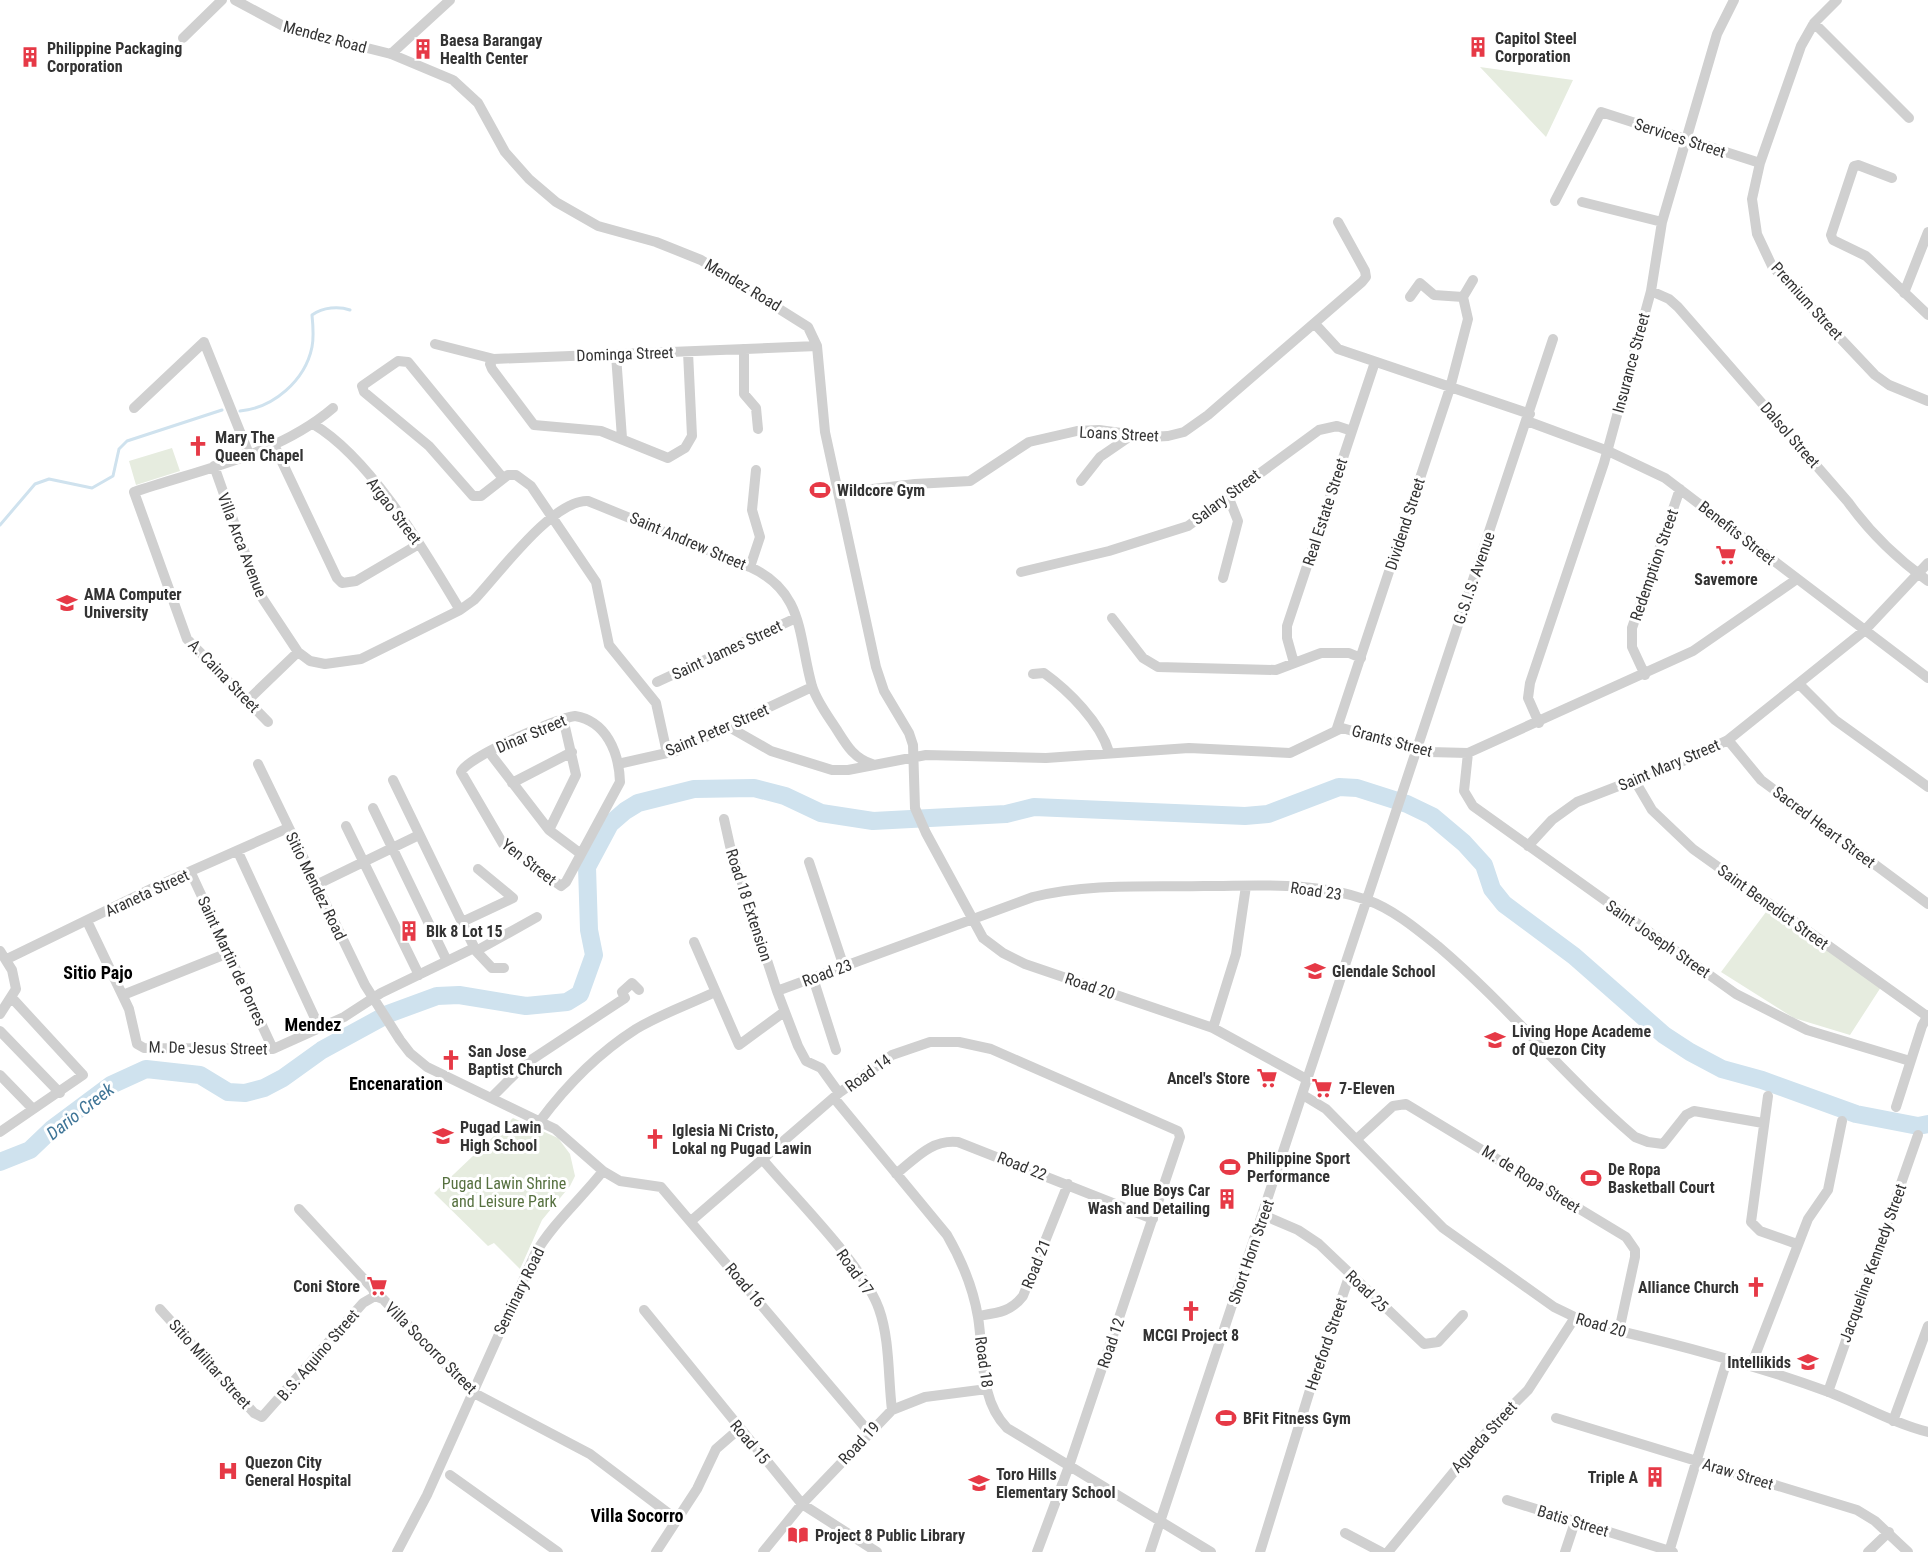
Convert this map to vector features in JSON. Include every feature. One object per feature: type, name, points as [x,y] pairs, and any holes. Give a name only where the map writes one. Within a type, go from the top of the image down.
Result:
[{"type":"street","points":[[183,38],[222,0]]},
{"type":"street","name":"Mendez Road","points":[[234,0],[287,28],[391,54],[434,70],[453,80],[471,95],[506,152],[529,179],[556,202],[598,226],[656,242],[701,260],[803,322],[811,331],[817,346],[823,419],[879,678],[909,733],[913,756],[915,808],[926,832]]},
{"type":"street","points":[[391,54],[450,0]]},
{"type":"street","name":"Insurance Street","points":[[1539,723],[1528,698],[1530,683],[1608,451],[1651,291],[1662,222],[1688,140],[1717,34],[1734,0]]},
{"type":"street","name":"Premium Street","points":[[1838,0],[1814,23],[1801,46],[1760,163],[1752,199],[1757,234],[1772,266],[1875,375],[1889,385],[1928,401]]},
{"type":"street","points":[[1814,23],[1909,118]]},
{"type":"street","name":"Services Street","points":[[1555,201],[1601,112],[1760,163]]},
{"type":"street","points":[[1892,178],[1858,165],[1854,166],[1831,235],[1833,240],[1866,256],[1928,315]]},
{"type":"street","points":[[1582,202],[1662,222]]},
{"type":"street","name":"Loans Street","points":[[839,493],[915,484],[970,482],[1029,442],[1077,431],[1100,430],[1150,437],[1184,432],[1197,424],[1315,324],[1366,277],[1338,222]]},
{"type":"street","points":[[1904,293],[1928,232]]},
{"type":"street","points":[[1410,297],[1420,284],[1434,295],[1463,297],[1473,280]]},
{"type":"street","name":"Dalsol Street","points":[[1651,291],[1678,307],[1848,502],[1867,529],[1886,549],[1923,578]]},
{"type":"street","name":"Dividend Street","points":[[1337,728],[1450,388],[1468,319],[1463,297]]},
{"type":"street","name":"Benefits Street","points":[[1315,324],[1335,347],[1528,418],[1649,469],[1680,489],[1928,678]]},
{"type":"street","name":"G.S.I.S. Avenue","points":[[1395,816],[1528,418],[1552,339]]},
{"type":"street","points":[[134,408],[204,342],[249,454]]},
{"type":"street","name":"Dominga Street","points":[[435,344],[494,359],[817,346]]},
{"type":"street","points":[[744,349],[744,394],[756,408],[758,429]]},
{"type":"street","points":[[494,359],[490,364],[492,369],[534,425],[601,431],[668,458],[685,448],[692,435],[688,352]]},
{"type":"street","points":[[616,355],[622,438]]},
{"type":"street","points":[[502,477],[408,362],[398,361],[362,386],[364,392],[429,446],[469,494],[481,496],[502,477],[512,474],[526,483],[596,582],[609,645],[656,704],[667,753]]},
{"type":"street","name":"Real Estate Street","points":[[1294,663],[1287,638],[1287,626],[1375,362]]},
{"type":"street","points":[[214,466],[274,445],[313,424],[333,408]]},
{"type":"street","name":"Argao Street","points":[[313,424],[339,444],[374,482],[419,544],[460,610]]},
{"type":"street","name":"Salary Street","points":[[1021,572],[1109,551],[1188,526],[1319,429],[1337,426],[1352,431]]},
{"type":"street","points":[[1081,481],[1100,457],[1132,435]]},
{"type":"street","points":[[274,445],[337,578],[342,583],[356,581],[419,544]]},
{"type":"street","name":"A. Caina Street","points":[[214,466],[134,492],[187,639],[268,722]]},
{"type":"street","name":"Villa Arca Avenue","points":[[214,466],[259,593],[298,652]]},
{"type":"street","points":[[750,567],[760,537],[752,510],[756,470]]},
{"type":"street","name":"Redemption Street","points":[[1645,675],[1632,647],[1632,628],[1680,489]]},
{"type":"street","points":[[1223,578],[1238,521],[1228,496]]},
{"type":"street","name":"Saint Andrew Street","points":[[460,610],[474,600],[552,518],[574,503],[588,501],[750,567],[768,575],[779,584],[803,637],[812,687],[847,747],[862,761],[872,764]]},
{"type":"street","name":"Saint Mary Street","points":[[1528,846],[1552,820],[1577,802],[1635,781],[1728,740],[1864,631],[1923,578],[1928,563]]},
{"type":"street","name":"Grants Street","points":[[836,770],[913,756],[1046,758],[1189,748],[1290,753],[1337,728],[1442,753],[1468,753],[1645,675],[1707,642],[1797,579]]},
{"type":"street","points":[[247,701],[298,652],[310,661],[345,664],[361,659],[460,610]]},
{"type":"street","name":"Saint James Street","points":[[657,682],[796,618]]},
{"type":"street","points":[[1112,618],[1143,658],[1158,667],[1276,670],[1321,653],[1334,651],[1361,658]]},
{"type":"street","points":[[1040,671],[1099,730],[1109,752]]},
{"type":"street","points":[[1799,684],[1835,720],[1928,787]]},
{"type":"street","name":"Saint Peter Street","points":[[618,764],[667,753],[729,727],[812,687]]},
{"type":"street","points":[[549,830],[576,775],[563,718]]},
{"type":"street","name":"Dinar Street","points":[[461,772],[468,762],[563,718],[585,718],[600,726],[618,764]]},
{"type":"street","points":[[729,727],[771,751],[836,770],[847,755],[847,747]]},
{"type":"street","name":"Sacred Heart Street","points":[[1728,740],[1761,780],[1928,904]]},
{"type":"street","points":[[489,752],[549,830],[581,855],[620,782],[618,764]]},
{"type":"street","points":[[512,783],[572,752]]},
{"type":"street","name":"Saint Joseph Street","points":[[1468,753],[1464,791],[1470,803],[1736,994],[1812,1032],[1910,1061]]},
{"type":"street","name":"Sitio Mendez Road","points":[[258,764],[356,969],[376,1002]]},
{"type":"street","name":"Yen Street","points":[[461,772],[503,844],[557,886],[566,882],[581,855]]},
{"type":"street","points":[[393,780],[475,949],[492,968],[504,968]]},
{"type":"street","name":"Saint Benedict Street","points":[[1635,781],[1652,810],[1693,849],[1928,1016]]},
{"type":"street","points":[[373,808],[447,961]]},
{"type":"street","name":"Short Horn Street","points":[[1150,1552],[1395,816]]},
{"type":"street","name":"Road 18 Extension","points":[[723,819],[777,991]]},
{"type":"street","points":[[346,825],[419,975]]},
{"type":"street","name":"Araneta Street","points":[[4,955],[87,921],[157,886],[191,873],[288,828]]},
{"type":"street","name":"Road 20","points":[[926,832],[971,919],[992,946],[1014,959],[1213,1028],[1308,1080]]},
{"type":"street","points":[[316,885],[420,835]]},
{"type":"street","points":[[238,852],[320,1029]]},
{"type":"street","points":[[809,862],[844,967]]},
{"type":"street","points":[[462,922],[513,898],[478,869]]},
{"type":"street","name":"Saint Martin de Porres","points":[[191,873],[273,1049]]},
{"type":"street","points":[[1213,1028],[1236,954],[1246,886]]},
{"type":"street","name":"Road 23","points":[[777,991],[1033,897],[1066,890],[1246,886],[1319,889],[1368,900],[1405,921],[1468,973],[1635,1137],[1663,1144],[1686,1115],[1694,1111],[1763,1123]]},
{"type":"street","name":"M. De Jesus Street","points":[[123,994],[139,1046],[273,1049],[376,1002],[419,975],[537,917]]},
{"type":"street","points":[[87,921],[123,994],[228,953]]},
{"type":"street","points":[[694,942],[740,1045],[784,1012]]},
{"type":"street","points":[[0,1014],[16,989],[4,955]]},
{"type":"street","points":[[813,978],[836,1050]]},
{"type":"street","points":[[491,1098],[513,1073],[525,1064],[625,998],[622,992],[633,983],[639,990]]},
{"type":"street","name":"Road 18","points":[[777,991],[803,1056],[810,1063],[821,1068],[837,1096],[896,1174],[947,1235],[971,1284],[978,1316],[987,1389],[993,1410],[1007,1428],[1211,1552]]},
{"type":"street","points":[[540,1121],[564,1090],[600,1057],[631,1033],[716,992]]},
{"type":"street","points":[[0,1117],[4,1129],[60,1093],[83,1075],[12,998]]},
{"type":"street","points":[[376,1002],[389,1024],[418,1062],[540,1121],[569,1140],[603,1171]]},
{"type":"street","points":[[1896,1107],[1910,1061],[1928,1016]]},
{"type":"street","points":[[0,1031],[60,1093]]},
{"type":"street","name":"Road 14","points":[[691,1221],[837,1096],[892,1054],[930,1042],[959,1042],[991,1049],[1180,1134]]},
{"type":"street","points":[[0,1075],[33,1109]]},
{"type":"street","name":"Road 20","points":[[1304,1095],[1326,1109],[1443,1228],[1508,1276],[1574,1318],[1751,1366],[1828,1392],[1893,1421],[1928,1432]]},
{"type":"street","points":[[1768,1096],[1751,1222],[1760,1231],[1797,1244]]},
{"type":"street","name":"M. de Ropa Street","points":[[1357,1139],[1393,1106],[1406,1104],[1626,1237],[1635,1250],[1635,1257],[1619,1331]]},
{"type":"street","points":[[1751,1366],[1797,1244],[1808,1219],[1828,1190],[1842,1121]]},
{"type":"street","name":"Road 12","points":[[1037,1552],[1069,1466],[1180,1134]]},
{"type":"street","name":"Jacqueline Kennedy Street","points":[[1828,1392],[1918,1135]]},
{"type":"street","name":"Road 22","points":[[896,1174],[931,1146],[949,1141],[969,1145],[1153,1219]]},
{"type":"street","name":"Road 17","points":[[763,1160],[846,1257],[872,1294],[883,1324],[892,1410]]},
{"type":"street","name":"Road 16","points":[[603,1171],[620,1181],[631,1184],[658,1185],[869,1432]]},
{"type":"street","name":"Seminary Road","points":[[397,1552],[427,1495],[543,1240],[603,1171]]},
{"type":"street","name":"Road 21","points":[[978,1316],[1006,1312],[1016,1306],[1023,1296],[1068,1184]]},
{"type":"street","name":"Villa Socorro Street","points":[[299,1209],[373,1289],[375,1296],[383,1299],[472,1392],[590,1454],[676,1519]]},
{"type":"street","name":"Road 25","points":[[1263,1215],[1307,1235],[1424,1344],[1437,1342],[1463,1315]]},
{"type":"street","name":"Hereford Street","points":[[1260,1552],[1310,1390],[1350,1274]]},
{"type":"street","name":"B.S. Aquino Street","points":[[262,1417],[363,1303],[369,1297],[375,1296]]},
{"type":"street","name":"Sitio Militar Street","points":[[160,1309],[254,1413],[262,1417]]},
{"type":"street","name":"Road 15","points":[[644,1310],[802,1504],[877,1552]]},
{"type":"street","name":"Agueda Street","points":[[1388,1552],[1490,1428],[1528,1390],[1574,1318]]},
{"type":"street","points":[[1893,1421],[1928,1326]]},
{"type":"street","points":[[1670,1552],[1727,1359]]},
{"type":"street","name":"Road 19","points":[[764,1552],[802,1504],[892,1410],[924,1397],[987,1389]]},
{"type":"street","name":"Araw Street","points":[[1556,1418],[1857,1510],[1889,1532],[1908,1552]]},
{"type":"street","points":[[656,1552],[697,1489],[716,1449],[739,1429]]},
{"type":"street","points":[[450,1475],[558,1552]]},
{"type":"street","name":"Batis Street","points":[[1507,1500],[1670,1552]]},
{"type":"street","points":[[1565,1552],[1575,1522]]},
{"type":"street","points":[[1868,1552],[1889,1532]]},
{"type":"street","points":[[1345,1533],[1381,1552]]},
{"type":"green space","points":[[1480,67],[1573,80],[1546,137]]},
{"type":"green space","points":[[172,448],[180,471],[136,485],[129,461]]},
{"type":"green space","points":[[1769,908],[1881,987],[1850,1035],[1794,1018],[1721,972]]},
{"type":"green space","name":"Pugad Lawin Shrine and Leisure Park","points":[[513,1118],[558,1138],[570,1154],[575,1176],[570,1186],[542,1220],[520,1269],[494,1243],[488,1246],[434,1193]]},
{"type":"waterway","points":[[240,411],[264,405],[286,391],[295,381],[312,347],[312,315],[331,308],[350,310]]},
{"type":"waterway","points":[[0,525],[35,484],[49,479],[92,488],[113,476],[119,449],[127,441],[222,410]]},
{"type":"waterway","name":"Dario Creek","points":[[0,1162],[30,1150],[52,1129],[111,1085],[146,1069],[200,1075],[228,1092],[245,1093],[264,1088],[283,1078],[322,1050],[388,1014],[437,996],[459,995],[526,1006],[567,1002],[580,994],[594,955],[589,930],[587,867],[610,824],[638,803],[694,789],[754,788],[785,796],[821,813],[873,821],[1006,814],[1034,807],[1245,816],[1268,814],[1339,787],[1357,788],[1407,804],[1432,816],[1464,843],[1484,865],[1492,889],[1504,904],[1574,956],[1664,1035],[1690,1052],[1722,1069],[1762,1080],[1856,1114],[1918,1126],[1928,1124]]},
{"type":"place","name":"Capitol Steel Corporation","points":[[1478,47]]},
{"type":"place","name":"Baesa Barangay Health Center","points":[[423,49]]},
{"type":"place","name":"Philippine Packaging Corporation","points":[[30,57]]},
{"type":"place","name":"Mary The Queen Chapel","points":[[198,446]]},
{"type":"place","name":"Wildcore Gym","points":[[820,490]]},
{"type":"place","name":"Savemore","points":[[1726,555]]},
{"type":"place","name":"AMA Computer University","points":[[67,603]]},
{"type":"place","name":"Blk 8 Lot 15","points":[[409,931]]},
{"type":"place","name":"Glendale School","points":[[1315,971]]},
{"type":"place","name":"Living Hope Academe of Quezon City","points":[[1495,1040]]},
{"type":"place","name":"San Jose Baptist Church","points":[[451,1060]]},
{"type":"place","name":"Ancel's Store","points":[[1267,1078]]},
{"type":"place","name":"7-Eleven","points":[[1322,1088]]},
{"type":"place","name":"Pugad Lawin High School","points":[[443,1136]]},
{"type":"place","name":"Iglesia Ni Cristo, Lokal ng Pugad Lawin","points":[[655,1139]]},
{"type":"place","name":"Philippine Sport Performance","points":[[1230,1167]]},
{"type":"place","name":"De Ropa Basketball Court","points":[[1591,1178]]},
{"type":"place","name":"Blue Boys Car Wash and Detailing","points":[[1227,1199]]},
{"type":"place","name":"Coni Store","points":[[377,1286]]},
{"type":"place","name":"Alliance Church","points":[[1756,1287]]},
{"type":"place","name":"MCGI Project 8","points":[[1191,1311]]},
{"type":"place","name":"Intellikids","points":[[1808,1362]]},
{"type":"place","name":"BFit Fitness Gym","points":[[1226,1418]]},
{"type":"place","name":"Quezon City General Hospital","points":[[228,1471]]},
{"type":"place","name":"Triple A","points":[[1655,1477]]},
{"type":"place","name":"Toro Hills Elementary School","points":[[979,1483]]},
{"type":"place","name":"Project 8 Public Library","points":[[798,1535]]},
{"type":"district","name":"Sitio Pajo","points":[[98,972]]},
{"type":"district","name":"Mendez","points":[[313,1024]]},
{"type":"district","name":"Encenaration","points":[[396,1083]]},
{"type":"district","name":"Villa Socorro","points":[[637,1515]]}]
